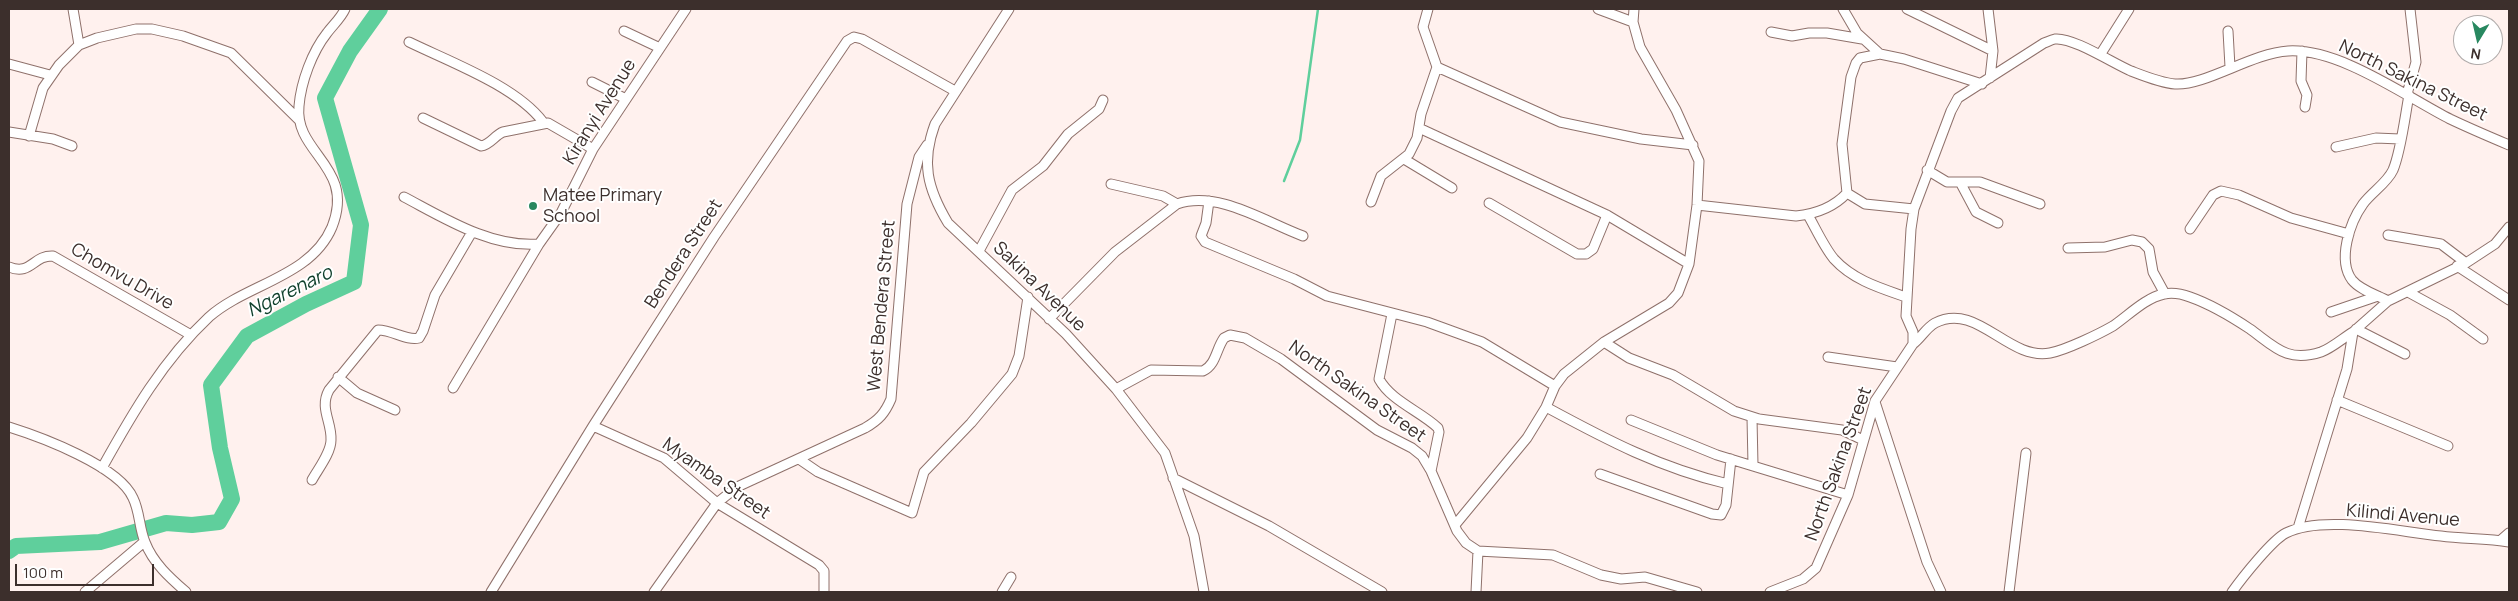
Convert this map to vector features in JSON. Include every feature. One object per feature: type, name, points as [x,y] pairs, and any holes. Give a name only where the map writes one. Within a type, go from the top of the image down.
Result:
[{"type":"street","points":[[73,9],[79,45]]},
{"type":"street","points":[[299,120],[298,105],[309,67],[318,46],[346,9]]},
{"type":"street","name":"Kiranyi Avenue","points":[[453,388],[539,244],[560,213],[593,149],[686,9]]},
{"type":"street","name":"Sakina Avenue","points":[[1009,9],[935,124],[928,144],[927,163],[930,186],[937,204],[948,223],[1028,297],[1116,389],[1165,453],[1194,536],[1204,592]]},
{"type":"street","points":[[1371,202],[1382,176],[1404,159],[1414,147],[1438,66],[1424,27],[1428,9]]},
{"type":"street","points":[[1598,9],[1633,22]]},
{"type":"street","points":[[1455,525],[1527,438],[1546,407],[1555,386],[1564,374],[1604,342],[1669,303],[1678,293],[1689,264],[1697,206],[1699,161],[1693,145],[1640,47],[1633,22],[1634,9]]},
{"type":"street","points":[[1843,9],[1862,39],[1880,54]]},
{"type":"street","points":[[1907,9],[1992,51]]},
{"type":"street","points":[[1988,9],[1992,51],[1990,78]]},
{"type":"street","points":[[2100,55],[2128,9]]},
{"type":"street","points":[[2388,301],[2360,287],[2348,272],[2346,255],[2349,234],[2362,206],[2393,170],[2416,62],[2410,9]]},
{"type":"street","points":[[29,136],[39,98],[50,75],[79,45],[97,38],[136,29],[152,29],[217,46],[240,59],[299,120],[338,193],[339,202],[331,228],[321,245],[309,258],[291,270],[232,300],[191,335],[149,389],[102,468]]},
{"type":"street","points":[[624,31],[660,48]]},
{"type":"street","points":[[2228,31],[2230,67]]},
{"type":"street","points":[[1771,32],[1792,36],[1809,33],[1827,33],[1862,39]]},
{"type":"street","name":"Bendera Street","points":[[490,592],[714,236],[847,41],[854,37],[862,39],[955,91]]},
{"type":"street","name":"North Sakina Street","points":[[1770,592],[1803,579],[1816,568],[1848,495],[1874,401],[1913,344],[1913,332],[1906,316],[1906,297],[1907,260],[1914,208],[1951,111],[1958,98],[2044,43],[2056,39],[2100,55],[2131,71],[2176,84],[2209,76],[2274,53],[2302,51],[2330,57],[2450,118],[2509,145]]},
{"type":"street","points":[[409,42],[503,88],[528,105],[543,122],[593,149]]},
{"type":"street","points":[[2302,51],[2301,82],[2307,95],[2305,107]]},
{"type":"street","points":[[1847,193],[1842,144],[1851,77],[1860,58],[1880,54],[1904,59],[1982,84]]},
{"type":"street","points":[[9,64],[50,75]]},
{"type":"street","points":[[1438,66],[1566,124],[1641,139],[1693,145]]},
{"type":"street","points":[[592,82],[626,99]]},
{"type":"street","points":[[979,251],[1012,190],[1043,166],[1068,134],[1099,109],[1103,100]]},
{"type":"street","points":[[423,118],[481,146],[487,144],[496,135],[522,130],[543,122]]},
{"type":"street","points":[[1419,128],[1607,215],[1689,264]]},
{"type":"street","points":[[9,132],[52,139],[72,146]]},
{"type":"street","points":[[2336,147],[2376,138],[2400,139]]},
{"type":"street","name":"West Bendera Street","points":[[654,592],[717,503],[737,487],[878,420],[886,411],[891,399],[907,204],[920,158],[928,144]]},
{"type":"street","points":[[1404,159],[1452,188]]},
{"type":"street","points":[[1927,170],[1947,182],[1980,182],[2040,204]]},
{"type":"street","points":[[1960,182],[1976,212],[1998,223]]},
{"type":"street","points":[[1112,184],[1155,194],[1177,204]]},
{"type":"street","points":[[2190,229],[2213,195],[2221,191],[2239,195],[2290,218],[2349,234]]},
{"type":"street","points":[[1697,206],[1796,216],[1808,215],[1833,205],[1847,193]]},
{"type":"street","points":[[1847,193],[1865,204],[1914,208]]},
{"type":"street","points":[[404,197],[472,232],[516,243],[539,244]]},
{"type":"street","points":[[1049,318],[1115,252],[1177,204],[1186,201],[1209,201],[1251,212],[1274,225],[1303,236]]},
{"type":"street","points":[[1209,201],[1206,223],[1201,236],[1205,242],[1294,279],[1327,296],[1427,322],[1482,342],[1555,386]]},
{"type":"street","points":[[1488,203],[1577,254],[1586,254],[1593,249],[1607,215]]},
{"type":"street","points":[[1808,215],[1833,258],[1849,272],[1867,283],[1906,297]]},
{"type":"street","points":[[1913,344],[1935,323],[1953,319],[1979,324],[2026,353],[2038,355],[2052,353],[2111,327],[2140,306],[2165,294],[2174,293],[2190,297],[2212,308],[2250,329],[2269,345],[2285,354],[2302,356],[2322,352],[2355,330],[2388,301],[2462,265],[2495,244],[2509,227]]},
{"type":"street","points":[[312,480],[332,442],[324,398],[338,376],[378,330],[387,330],[412,340],[419,338],[424,331],[438,290],[472,232]]},
{"type":"street","points":[[2388,235],[2441,244],[2462,265],[2509,300]]},
{"type":"street","points":[[2068,248],[2105,248],[2132,240],[2142,242],[2150,249],[2153,272],[2165,294]]},
{"type":"street","name":"Chomvu Drive","points":[[9,267],[16,270],[25,270],[41,258],[53,256],[191,335]]},
{"type":"street","points":[[2408,292],[2450,315],[2483,338]]},
{"type":"street","points":[[2331,312],[2378,296]]},
{"type":"street","points":[[799,459],[818,472],[912,513],[924,472],[971,423],[1012,374],[1019,356],[1028,297]]},
{"type":"street","points":[[1392,314],[1379,379],[1387,389],[1438,428],[1439,432],[1431,471]]},
{"type":"street","points":[[2355,330],[2405,354]]},
{"type":"street","points":[[2232,592],[2242,578],[2284,534],[2298,528],[2347,369],[2355,330]]},
{"type":"street","name":"North Sakina Street","points":[[1116,389],[1151,370],[1203,372],[1209,368],[1215,359],[1224,338],[1237,335],[1281,359],[1377,430],[1412,448],[1422,456],[1431,471],[1446,509],[1466,544],[1478,551]]},
{"type":"street","points":[[1604,342],[1629,358],[1673,375],[1726,407],[1752,418],[1842,430],[1864,440]]},
{"type":"street","points":[[1828,357],[1864,360],[1897,367]]},
{"type":"street","points":[[338,376],[357,392],[395,410]]},
{"type":"street","points":[[2337,400],[2448,446]]},
{"type":"street","points":[[1874,401],[1927,562],[1941,592]]},
{"type":"street","points":[[1546,407],[1625,449],[1656,463],[1728,484]]},
{"type":"street","points":[[1752,418],[1753,465]]},
{"type":"street","points":[[1631,420],[1730,459],[1848,495]]},
{"type":"street","name":"Myamba Street","points":[[593,426],[664,458],[717,503],[822,568],[824,592]]},
{"type":"street","points":[[9,427],[37,436],[102,468],[121,483],[133,496],[144,542],[156,563],[186,592]]},
{"type":"street","points":[[2009,592],[2026,453]]},
{"type":"street","points":[[1600,474],[1712,514],[1721,515],[1726,505],[1730,459]]},
{"type":"street","points":[[1173,478],[1269,526],[1382,592]]},
{"type":"street","name":"Kilindi Avenue","points":[[2298,528],[2378,526],[2440,536],[2505,541]]},
{"type":"street","points":[[2505,541],[2509,533]]},
{"type":"street","points":[[85,592],[144,542]]},
{"type":"street","points":[[1476,592],[1478,551],[1553,555],[1601,575],[1621,579],[1645,577],[1697,592]]},
{"type":"street","points":[[1002,592],[1011,577]]},
{"type":"waterway","name":"Ngarenaro","points":[[9,551],[16,546],[100,542],[166,523],[192,525],[219,522],[232,499],[220,448],[211,385],[247,336],[306,304],[354,282],[361,225],[325,98],[350,51],[380,9]]},
{"type":"waterway","points":[[1284,181],[1300,140],[1318,9]]},
{"type":"place","name":"Matee Primary School","points":[[533,206]]}]
